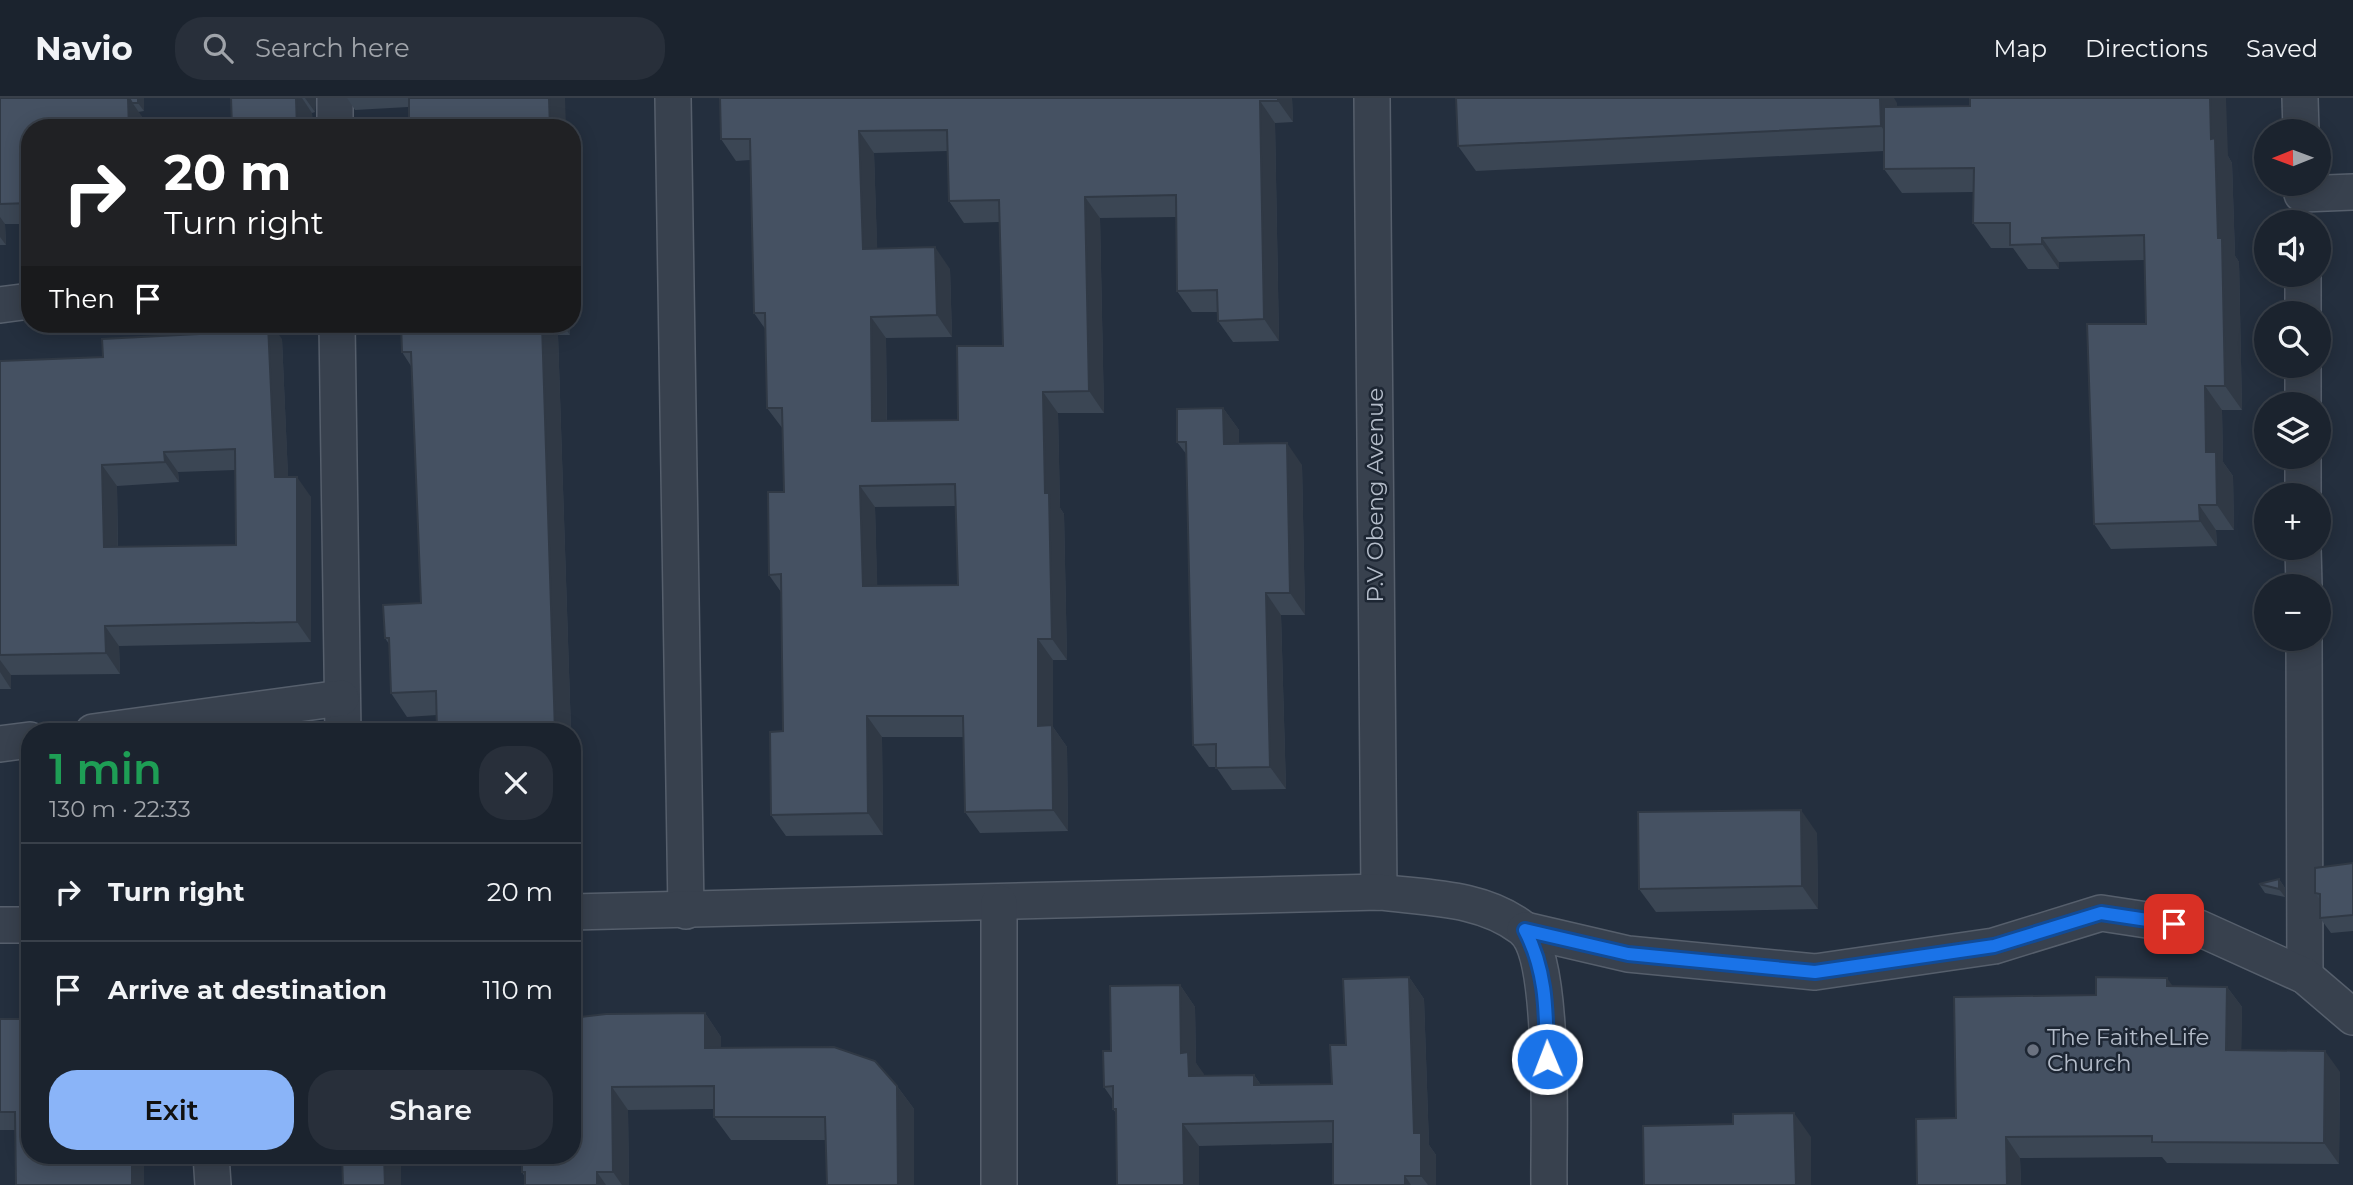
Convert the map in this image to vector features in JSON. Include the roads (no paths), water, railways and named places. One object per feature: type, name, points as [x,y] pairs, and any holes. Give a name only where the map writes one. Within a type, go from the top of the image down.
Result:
[{"type":"street","points":[[335,98],[335,119]]},
{"type":"street","points":[[673,98],[686,911]]},
{"type":"street","name":"P.V Obeng Avenue","points":[[1372,98],[1379,892]]},
{"type":"street","points":[[2300,98],[2301,119]]},
{"type":"street","points":[[2302,200],[2353,192]]},
{"type":"street","points":[[0,305],[21,302]]},
{"type":"street","points":[[225,723],[342,715],[337,333]]},
{"type":"street","points":[[2304,651],[2305,976]]},
{"type":"street","points":[[0,744],[21,741]]},
{"type":"street","points":[[581,912],[1379,892],[1476,904],[1525,930],[1628,954],[1815,972],[1994,946],[2101,913],[2199,928],[2305,976],[2353,1017]]},
{"type":"street","points":[[999,903],[999,1185]]},
{"type":"street","points":[[0,925],[21,925]]},
{"type":"street","points":[[1525,930],[1536,951],[1545,984],[1549,1185]]},
{"type":"street","points":[[212,1164],[213,1185]]},
{"type":"place","name":"The FaitheLife Church","points":[[2033,1050]]}]
